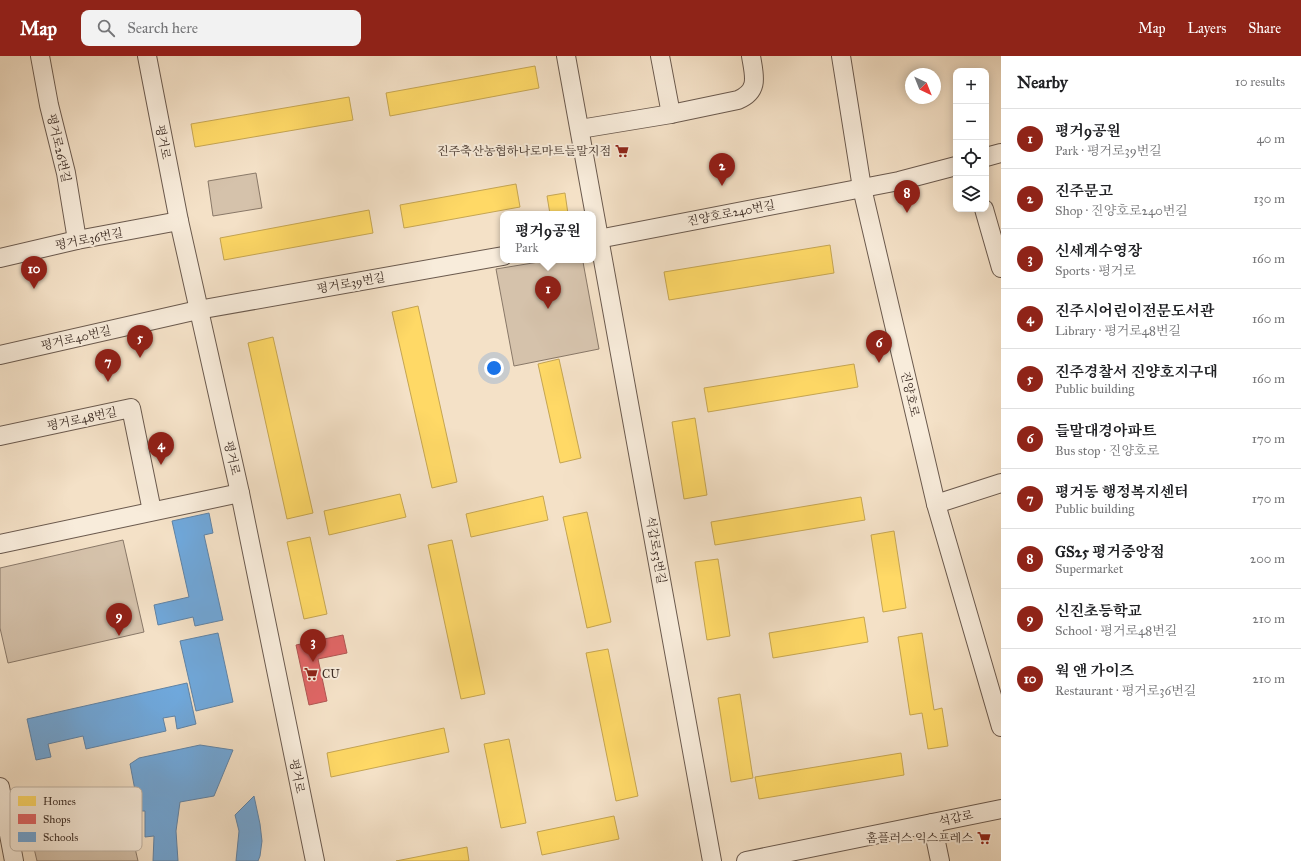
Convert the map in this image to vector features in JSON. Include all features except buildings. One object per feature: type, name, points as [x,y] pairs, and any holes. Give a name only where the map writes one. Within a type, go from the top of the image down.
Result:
[{"type":"street","name":"평거로26번길","points":[[40,56],[49,105],[66,173],[77,240]]},
{"type":"street","name":"평거로","points":[[147,56],[179,222],[240,493],[314,861]]},
{"type":"street","name":"석갑로53번길","points":[[566,56],[580,129],[592,211]]},
{"type":"street","points":[[660,56],[671,114]]},
{"type":"street","points":[[580,129],[671,114],[738,100],[749,94],[753,88],[754,82],[751,56]]},
{"type":"street","name":"진양호로","points":[[841,56],[862,188],[936,504],[1001,727]]},
{"type":"street","points":[[989,156],[1001,153]]},
{"type":"street","name":"진양호로240번길","points":[[596,239],[900,181],[953,167]]},
{"type":"street","points":[[985,212],[1001,268]]},
{"type":"street","name":"평거로36번길","points":[[0,258],[77,240],[179,222]]},
{"type":"street","name":"석갑로53번길","points":[[596,239],[712,861]]},
{"type":"street","name":"평거로39번길","points":[[198,310],[500,257]]},
{"type":"street","name":"평거로40번길","points":[[0,355],[198,310]]},
{"type":"street","name":"평거로48번길","points":[[0,436],[131,408],[152,511]]},
{"type":"street","points":[[936,504],[1001,483]]},
{"type":"street","points":[[0,544],[240,493]]},
{"type":"street","points":[[0,787],[10,840]]},
{"type":"street","name":"석갑로","points":[[746,861],[1001,809]]},
{"type":"street","points":[[932,823],[940,861]]},
{"type":"street","points":[[12,851],[14,861]]},
{"type":"shaded area","points":[[256,173],[262,208],[213,216],[208,181]]},
{"type":"shaded area","points":[[533,263],[583,263],[599,349],[514,366],[496,269]]},
{"type":"shaded area","points":[[123,540],[144,632],[8,663],[0,628],[0,568]]},
{"type":"shaded area","points":[[35,851],[136,851],[138,861],[37,861]]},
{"type":"place","name":"진주축산농협하나로마트들말지점","points":[[622,151]]},
{"type":"place","name":"진주문고","points":[[722,186]]},
{"type":"place","name":"GS25 평거중앙점","points":[[907,213]]},
{"type":"place","name":"웍 앤 가이즈","points":[[34,289]]},
{"type":"place","name":"평거9공원","points":[[548,309]]},
{"type":"place","name":"진주경찰서 진양호지구대","points":[[140,358]]},
{"type":"place","name":"들말대경아파트","points":[[879,363]]},
{"type":"place","name":"평거동 행정복지센터","points":[[108,382]]},
{"type":"place","name":"진주시어린이전문도서관","points":[[161,465]]},
{"type":"place","name":"신진초등학교","points":[[119,636]]},
{"type":"place","name":"신세계수영장","points":[[313,662]]},
{"type":"place","name":"CU","points":[[311,674]]},
{"type":"place","name":"홈플러스 익스프레스","points":[[984,838]]}]
